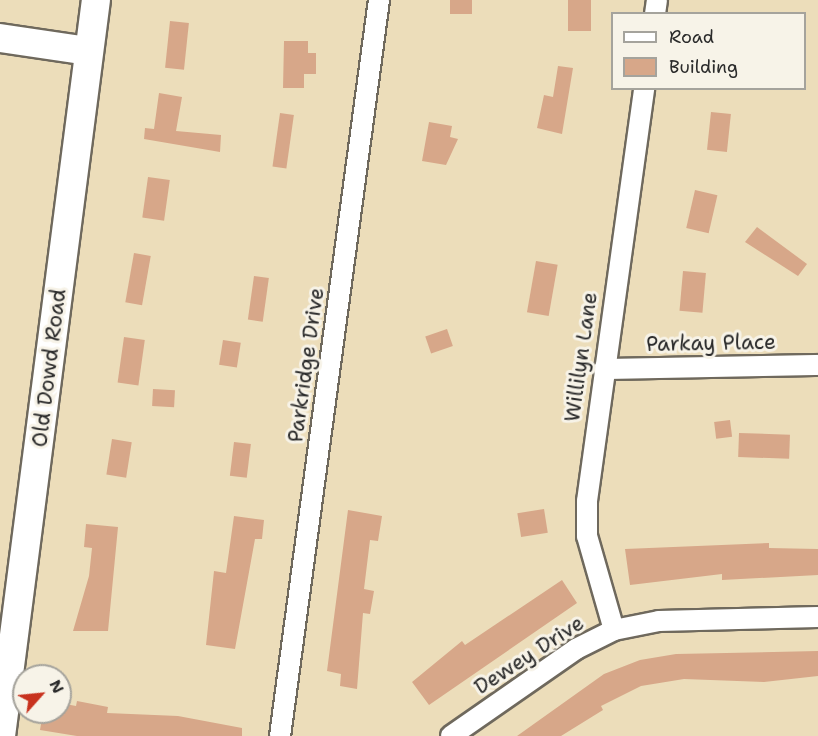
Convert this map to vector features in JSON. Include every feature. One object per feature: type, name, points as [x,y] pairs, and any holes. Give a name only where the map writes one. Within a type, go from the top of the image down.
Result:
[{"type":"street","name":"Old Dowd Road","points":[[1,736],[96,0]]},
{"type":"street","name":"Parkridge Drive","points":[[280,736],[380,0]]},
{"type":"street","points":[[0,39],[88,51]]},
{"type":"street","name":"Willilyn Lane","points":[[614,630],[587,536],[590,461],[644,90]]},
{"type":"street","name":"Parkay Place","points":[[604,369],[818,364]]},
{"type":"street","name":"Dewey Drive","points":[[451,736],[576,649],[614,630],[659,621],[818,617]]},
{"type":"building","points":[[450,0],[472,0],[472,14],[450,14]]},
{"type":"building","points":[[568,0],[591,0],[591,31],[568,31]]},
{"type":"building","points":[[170,21],[189,23],[184,70],[165,68]]},
{"type":"building","points":[[284,41],[308,41],[308,53],[316,53],[316,74],[304,74],[304,88],[283,88]]},
{"type":"building","points":[[558,66],[573,68],[562,134],[537,128],[544,95],[553,97]]},
{"type":"building","points":[[159,93],[182,97],[176,131],[221,135],[220,152],[144,139],[145,128],[154,129]]},
{"type":"building","points":[[711,112],[731,114],[727,152],[707,150]]},
{"type":"building","points":[[280,113],[294,115],[286,168],[272,166]]},
{"type":"building","points":[[429,122],[452,126],[450,137],[458,139],[446,165],[422,161]]},
{"type":"building","points":[[148,177],[170,180],[164,221],[142,218]]},
{"type":"building","points":[[695,190],[717,195],[709,233],[686,228]]},
{"type":"building","points":[[757,227],[807,264],[798,276],[745,242]]},
{"type":"building","points":[[134,253],[151,256],[142,305],[125,302]]},
{"type":"building","points":[[536,261],[558,265],[549,316],[527,312]]},
{"type":"building","points":[[683,271],[706,273],[702,313],[680,311]]},
{"type":"building","points":[[254,276],[269,278],[263,322],[248,320]]},
{"type":"building","points":[[447,329],[453,346],[431,354],[425,336]]},
{"type":"building","points":[[124,337],[145,340],[138,385],[118,383]]},
{"type":"building","points":[[223,340],[241,343],[237,368],[219,365]]},
{"type":"building","points":[[153,389],[175,390],[174,407],[152,406]]},
{"type":"building","points":[[730,420],[732,437],[716,439],[714,422]]},
{"type":"building","points":[[739,433],[790,435],[789,459],[738,457]]},
{"type":"building","points":[[112,439],[132,442],[126,478],[106,475]]},
{"type":"building","points":[[234,442],[251,444],[247,478],[230,476]]},
{"type":"building","points":[[544,509],[548,533],[521,537],[517,513]]},
{"type":"building","points":[[348,510],[382,516],[378,541],[370,540],[364,589],[374,591],[370,614],[363,613],[357,689],[340,686],[341,674],[327,671]]},
{"type":"building","points":[[234,516],[264,520],[262,539],[255,539],[235,649],[206,645],[214,571],[226,573]]},
{"type":"building","points":[[86,524],[118,527],[108,631],[73,631],[89,576],[92,548],[84,547]]},
{"type":"building","points":[[769,543],[769,548],[818,549],[818,575],[722,580],[722,574],[630,585],[625,549]]},
{"type":"building","points":[[562,580],[577,603],[429,705],[412,682],[462,641],[465,645]]},
{"type":"building","points":[[818,651],[818,676],[764,682],[684,679],[641,686],[601,706],[603,710],[561,736],[517,736],[604,674],[640,660],[676,654]]},
{"type":"building","points":[[77,701],[108,707],[107,713],[178,716],[242,728],[242,736],[77,736],[40,730],[41,724],[72,724],[72,705],[76,706]]}]
